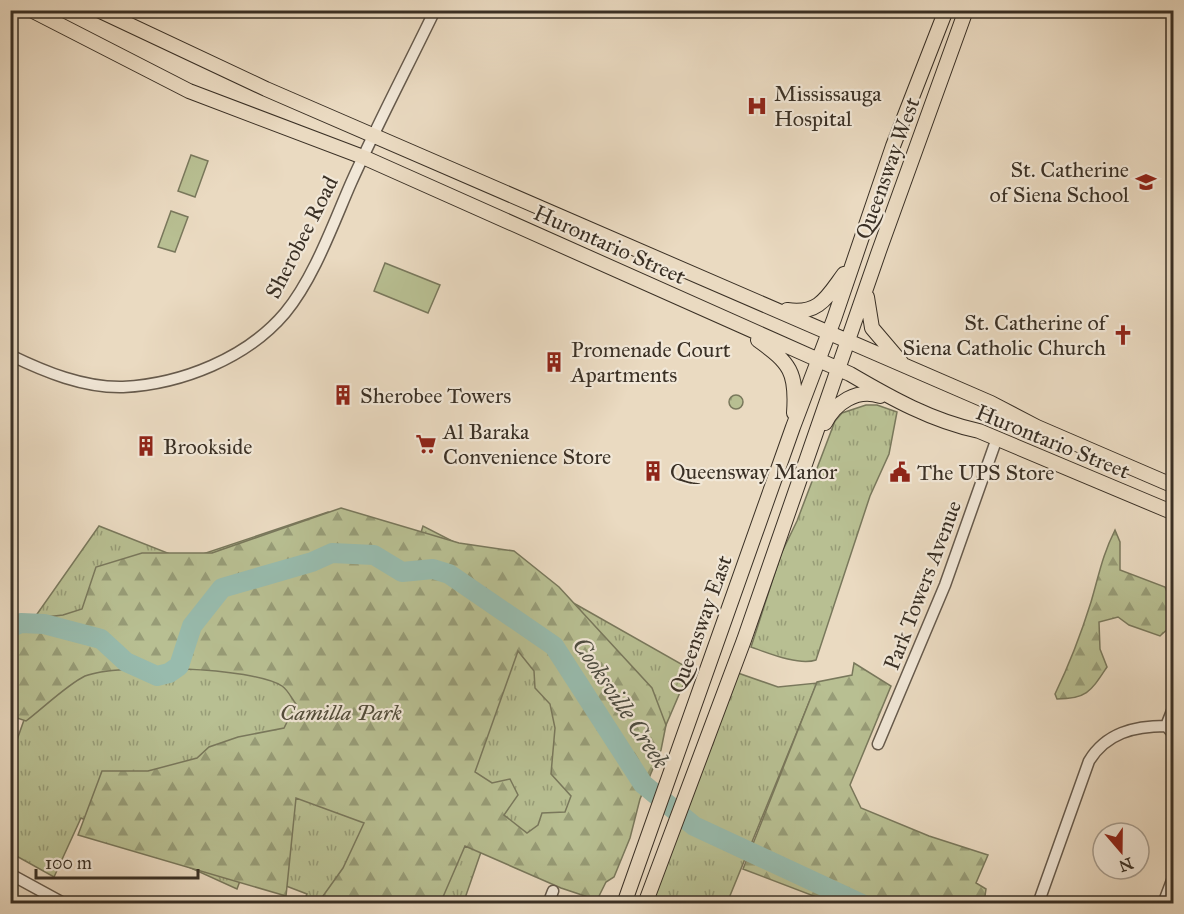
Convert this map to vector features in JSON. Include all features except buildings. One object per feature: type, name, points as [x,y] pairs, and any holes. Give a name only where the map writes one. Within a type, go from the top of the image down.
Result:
[{"type":"main road","name":"Hurontario Street","points":[[31,10],[189,91],[363,157],[739,327],[838,369],[899,402],[956,426],[997,438],[1173,513]]},
{"type":"main road","name":"Hurontario Street","points":[[98,10],[266,89],[771,307],[1173,486]]},
{"type":"main road","name":"Queensway West","points":[[819,361],[893,146],[946,10]]},
{"type":"main road","name":"Queensway West","points":[[838,369],[966,10]]},
{"type":"main road","points":[[771,307],[802,312],[815,307],[825,300],[853,263]]},
{"type":"main road","points":[[867,286],[867,308],[872,328],[906,368]]},
{"type":"main road","points":[[739,327],[778,355],[789,368],[796,390],[793,427]]},
{"type":"main road","name":"Queensway East","points":[[624,903],[793,427],[819,361]]},
{"type":"main road","name":"Queensway East","points":[[645,903],[744,640],[838,369]]},
{"type":"main road","points":[[805,463],[830,413],[847,399],[869,392],[899,402]]},
{"type":"street","name":"Sherobee Road","points":[[10,355],[63,377],[123,387],[159,382],[194,373],[233,355],[264,333],[293,303],[321,250],[363,157],[435,10]]},
{"type":"street","name":"Park Towers Avenue","points":[[878,744],[945,585],[997,438]]},
{"type":"street","points":[[1038,903],[1095,750],[1117,734],[1144,726],[1170,731],[1173,705]]},
{"type":"street","points":[[10,874],[65,903]]},
{"type":"street","points":[[1163,903],[1173,875]]},
{"type":"street","points":[[548,903],[553,891]]},
{"type":"green space","points":[[191,155],[208,161],[195,197],[178,191]]},
{"type":"green space","points":[[171,211],[188,217],[175,252],[158,247]]},
{"type":"green space","points":[[385,263],[440,285],[428,313],[374,291]]},
{"type":"green space","points":[[733,395],[739,395],[743,402],[739,409],[733,409],[729,405],[729,399]]},
{"type":"green space","points":[[866,405],[877,405],[897,412],[889,454],[870,496],[816,660],[792,660],[751,647],[781,554],[797,521],[835,421],[842,413]]},
{"type":"green space","name":"Camilla Park","points":[[341,508],[459,543],[514,551],[559,587],[652,688],[666,725],[661,750],[640,799],[630,838],[614,877],[606,882],[597,900],[561,888],[465,846],[443,897],[427,903],[318,903],[343,868],[364,823],[296,798],[286,896],[78,835],[102,771],[148,771],[197,758],[209,747],[238,737],[284,728],[296,704],[282,686],[243,675],[185,669],[125,669],[85,676],[26,721],[11,716],[11,621],[63,615],[82,609],[96,567],[142,553],[212,553]],"holes":[[[518,651],[534,671],[535,688],[550,704],[555,728],[551,774],[571,796],[565,812],[542,813],[538,825],[527,833],[504,815],[518,795],[510,779],[492,783],[475,772]]]},
{"type":"green space","name":"Camilla Park","points":[[328,512],[417,545],[423,526],[577,605],[690,669],[594,893],[481,852],[463,904],[303,903],[307,894],[244,870],[237,889],[81,818],[54,877],[11,853],[11,757],[31,700],[11,651],[99,526],[185,560]]},
{"type":"green space","points":[[1115,530],[1120,542],[1120,570],[1165,587],[1173,606],[1171,626],[1160,636],[1129,625],[1118,617],[1099,622],[1100,649],[1107,667],[1087,692],[1067,699],[1057,699],[1055,694],[1079,637],[1104,557]]},
{"type":"green space","points":[[854,663],[891,686],[850,785],[861,808],[929,836],[988,855],[976,883],[986,889],[984,903],[832,903],[743,869],[817,682],[852,675]]},
{"type":"green space","points":[[735,672],[778,687],[817,683],[727,903],[650,904]]},
{"type":"waterway","name":"Cooksville Creek","points":[[10,628],[21,623],[44,624],[101,639],[126,662],[157,676],[169,673],[179,666],[192,626],[222,588],[312,562],[332,553],[374,555],[402,572],[433,569],[449,574],[554,646],[643,784],[694,826],[862,904]]},
{"type":"place","name":"Mississauga Hospital","points":[[757,106]]},
{"type":"place","name":"St. Catherine of Siena School","points":[[1146,182]]},
{"type":"place","name":"St. Catherine of Siena Catholic Church","points":[[1123,335]]},
{"type":"place","name":"Promenade Court Apartments","points":[[554,362]]},
{"type":"place","name":"Sherobee Towers","points":[[343,395]]},
{"type":"place","name":"Al Baraka Convenience Store","points":[[426,444]]},
{"type":"place","name":"Brookside","points":[[146,446]]},
{"type":"place","name":"Queensway Manor","points":[[653,471]]},
{"type":"place","name":"The UPS Store","points":[[900,472]]}]
